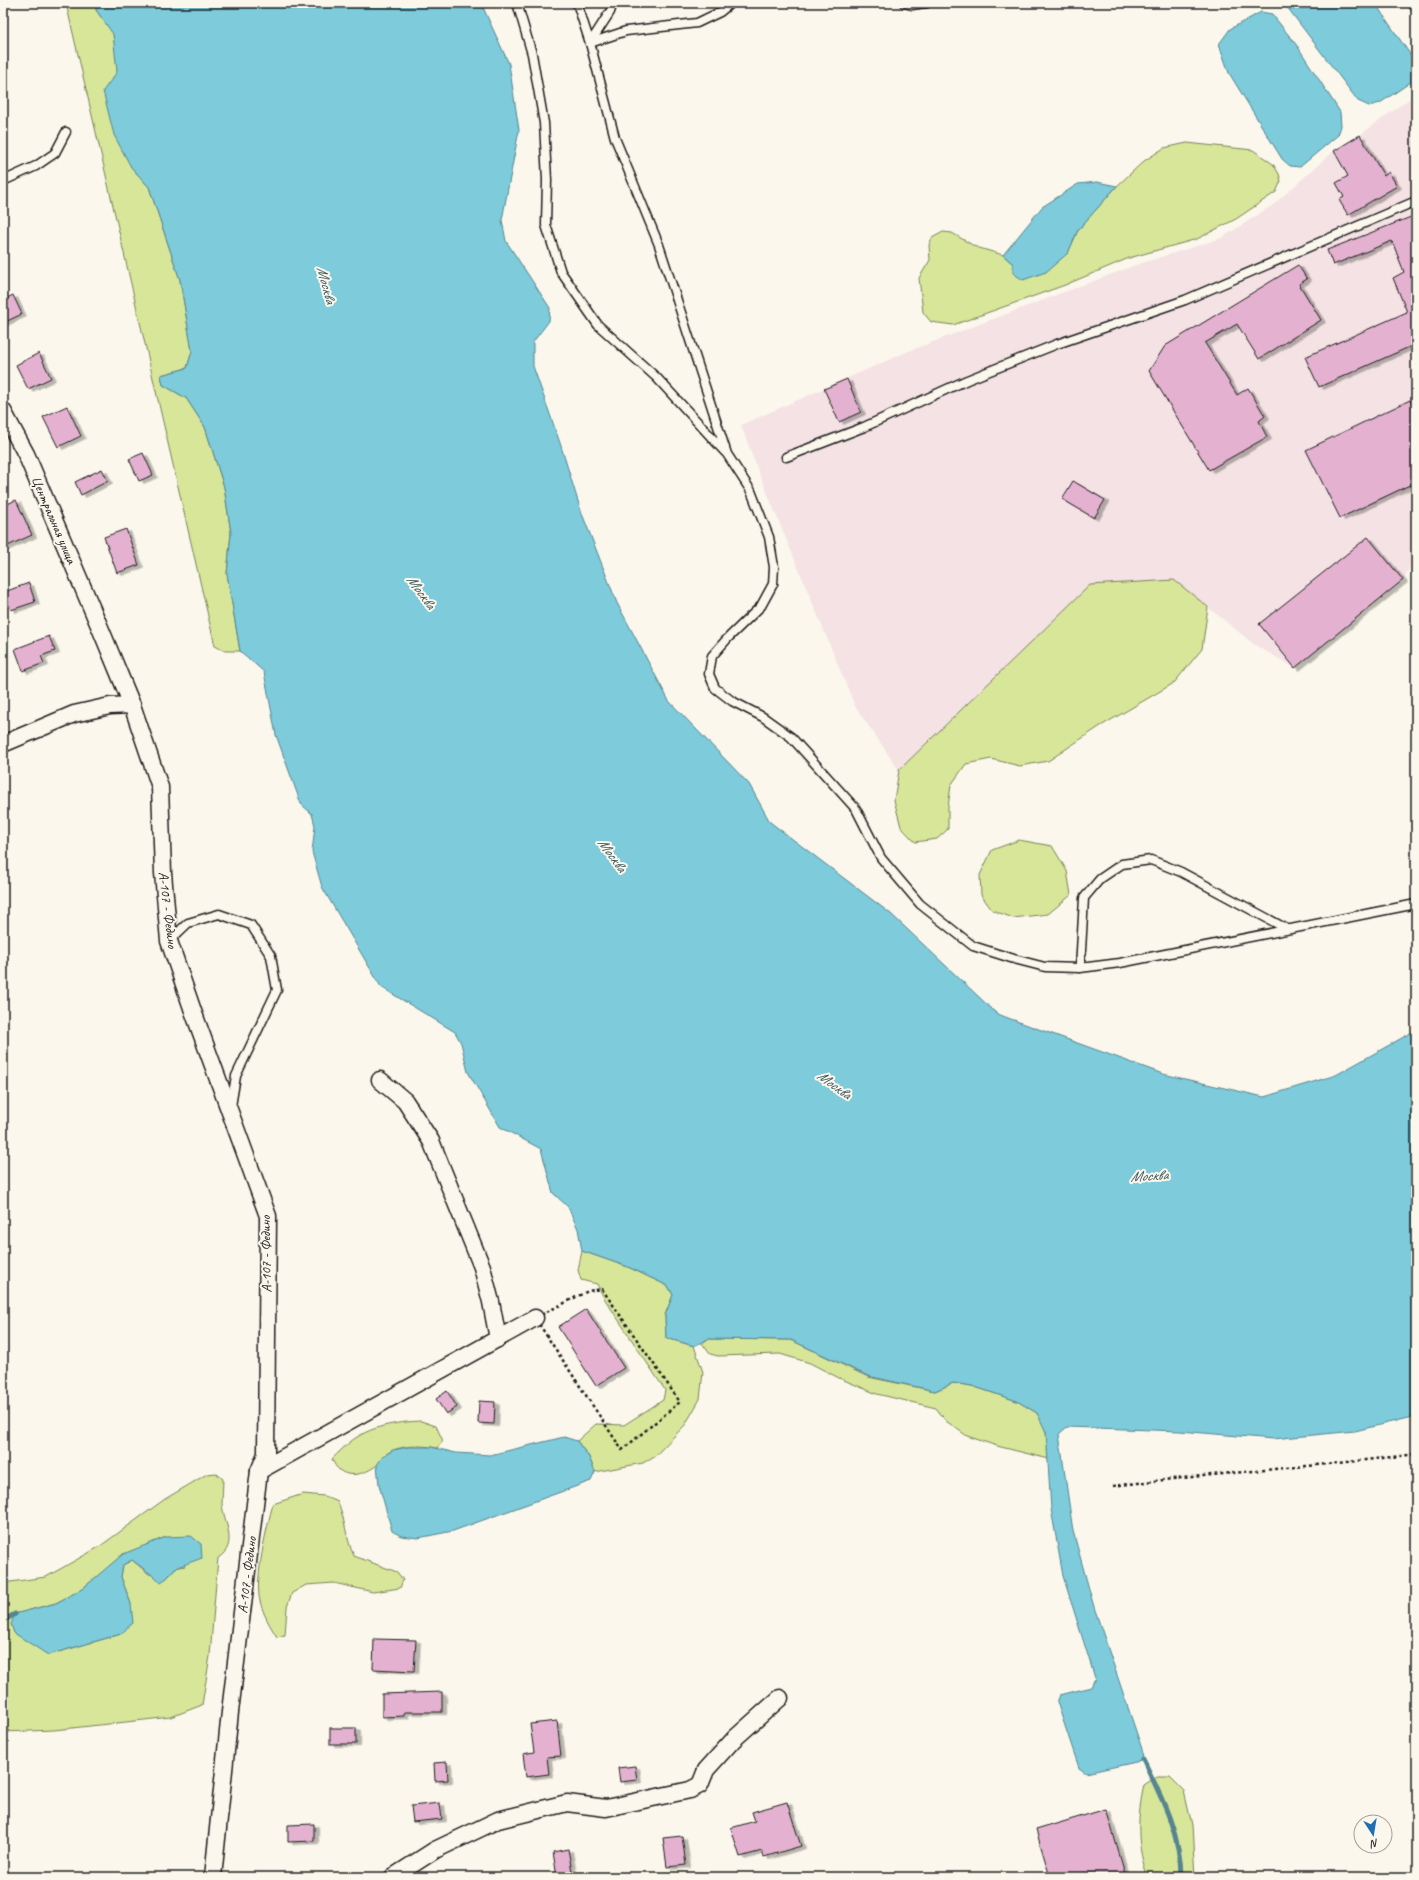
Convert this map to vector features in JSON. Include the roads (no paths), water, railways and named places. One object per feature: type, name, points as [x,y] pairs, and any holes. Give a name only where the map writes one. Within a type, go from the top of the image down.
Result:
[{"type":"street","name":"Центральная улица","points":[[3,411],[26,454],[102,630]]},
{"type":"street","name":"А-107 - Федино","points":[[102,630],[132,705],[160,787],[163,873],[169,941],[268,1216],[266,1454],[260,1471],[230,1712],[213,1877]]},
{"type":"street","points":[[3,744],[74,714],[110,706],[132,705]]},
{"type":"street","points":[[380,1080],[405,1101],[430,1141],[482,1267],[498,1339]]},
{"type":"street","points":[[260,1471],[535,1318]]},
{"type":"street","points":[[393,1877],[435,1850],[498,1820],[567,1803],[606,1808],[690,1790],[700,1785],[706,1770],[734,1739],[780,1698]]},
{"type":"lane","points":[[517,3],[532,54],[544,122],[547,180],[546,225],[561,272],[598,325],[657,378],[727,454],[751,491],[769,537],[774,567],[773,584],[761,606],[726,639],[712,656],[709,674],[715,688],[732,701],[763,717],[792,737],[856,809],[881,858],[920,904],[973,946],[1014,960],[1045,967],[1080,968],[1120,963],[1416,904]]},
{"type":"lane","points":[[577,3],[590,43],[615,138],[659,246],[727,454]]},
{"type":"lane","points":[[590,43],[610,12],[613,3]]},
{"type":"lane","points":[[590,43],[626,31],[698,23],[720,12],[731,3]]},
{"type":"lane","points":[[904,3],[912,5],[927,3]]},
{"type":"lane","points":[[3,181],[36,166],[55,153],[66,132]]},
{"type":"lane","points":[[786,457],[864,427],[967,380],[1058,344],[1185,300],[1416,201]]},
{"type":"lane","points":[[1080,968],[1084,898],[1100,879],[1122,864],[1151,860],[1181,872],[1287,929]]},
{"type":"lane","points":[[169,941],[188,923],[219,914],[251,925],[271,956],[277,990],[236,1076],[230,1113]]},
{"type":"water","name":"Москва","points":[[97,3],[481,3],[509,64],[519,130],[502,220],[506,241],[550,308],[549,321],[533,342],[533,366],[560,443],[581,511],[617,603],[669,701],[749,784],[770,822],[891,914],[997,1014],[1163,1074],[1264,1097],[1336,1075],[1416,1030],[1416,1416],[1355,1431],[1273,1439],[1180,1431],[1067,1427],[1059,1434],[1073,1531],[1094,1607],[1142,1749],[1143,1759],[1136,1762],[1086,1773],[1079,1768],[1057,1702],[1060,1695],[1091,1687],[1095,1678],[1063,1576],[1051,1509],[1046,1432],[1037,1413],[1017,1401],[972,1386],[953,1383],[935,1391],[868,1376],[791,1340],[708,1339],[694,1346],[666,1338],[665,1315],[673,1295],[668,1286],[628,1267],[582,1251],[578,1229],[568,1207],[553,1193],[541,1149],[500,1127],[468,1072],[461,1043],[455,1032],[381,987],[322,887],[312,852],[315,826],[312,814],[301,804],[276,735],[264,672],[240,651],[227,574],[231,533],[224,487],[205,427],[186,398],[163,385],[161,375],[187,368],[192,351],[180,280],[149,187],[131,167],[114,135],[103,91],[117,72],[113,34],[96,10]]},
{"type":"water","points":[[1284,3],[1375,3],[1416,63],[1416,76],[1411,82],[1380,103],[1369,106],[1358,101]]},
{"type":"water","points":[[1405,3],[1416,3],[1416,17]]},
{"type":"water","points":[[1261,12],[1272,14],[1298,47],[1340,112],[1341,126],[1338,135],[1300,167],[1290,166],[1282,159],[1229,73],[1219,44],[1230,29]]},
{"type":"water","points":[[1097,182],[1117,186],[1078,230],[1068,253],[1046,272],[1023,280],[1013,273],[1013,264],[1003,255],[1042,207],[1078,184]]},
{"type":"water","points":[[564,1437],[577,1441],[589,1457],[595,1472],[591,1481],[453,1531],[418,1538],[401,1536],[392,1531],[379,1485],[377,1465],[383,1456],[393,1450],[408,1447],[431,1447],[456,1453],[490,1455]]},
{"type":"water","points":[[191,1536],[201,1544],[202,1558],[175,1568],[167,1578],[161,1582],[132,1560],[123,1565],[121,1577],[131,1604],[133,1623],[121,1634],[48,1655],[14,1633],[11,1624],[15,1614],[56,1603],[82,1589],[123,1554],[166,1537]]},
{"type":"waterway","points":[[3,1621],[15,1614]]},
{"type":"waterway","points":[[1143,1759],[1157,1787],[1174,1831],[1178,1846],[1181,1877]]}]
